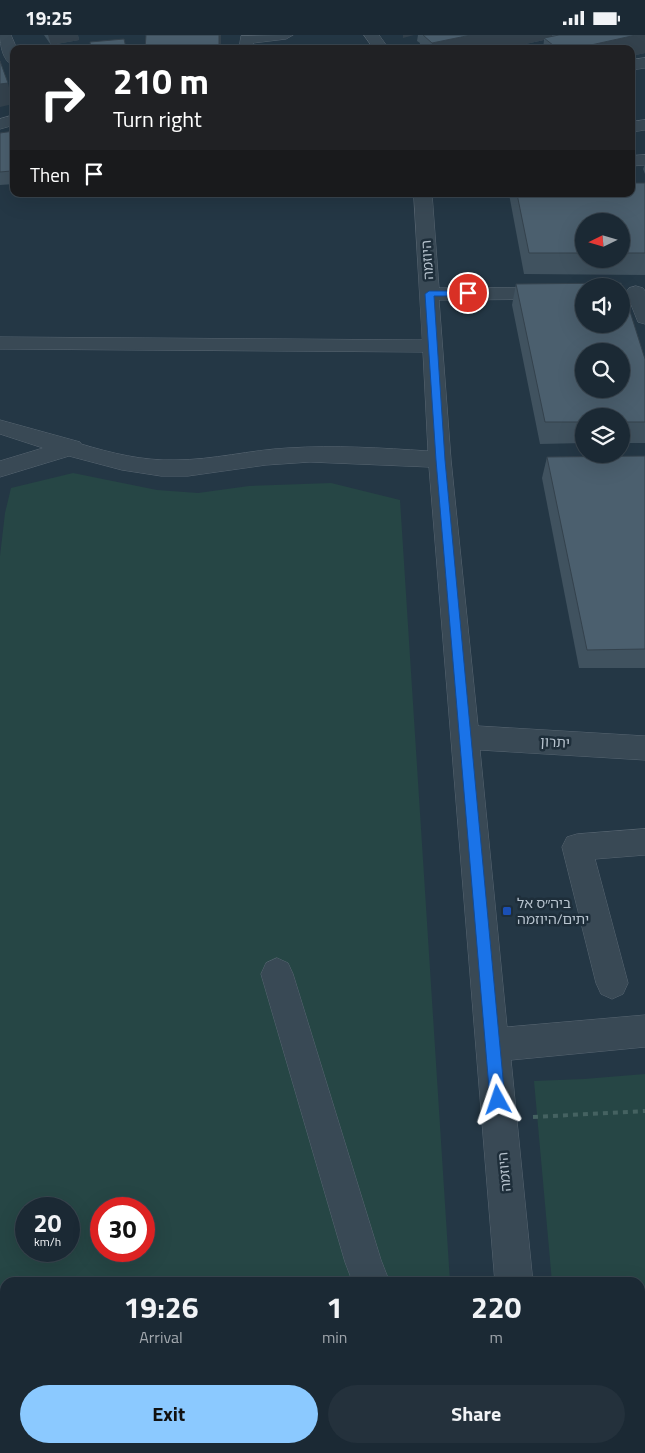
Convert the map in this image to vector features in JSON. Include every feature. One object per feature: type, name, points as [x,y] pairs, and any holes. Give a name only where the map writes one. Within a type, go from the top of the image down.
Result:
[{"type":"street","points":[[4,35],[10,51]]},
{"type":"street","points":[[371,35],[379,45]]},
{"type":"street","points":[[246,45],[246,39],[291,37]]},
{"type":"street","name":"היוזמה","points":[[422,197],[440,460],[513,1277]]},
{"type":"street","points":[[634,292],[645,318]]},
{"type":"street","points":[[429,294],[575,293]]},
{"type":"street","points":[[0,343],[433,346]]},
{"type":"street","points":[[0,427],[134,465],[162,468],[196,468],[266,457],[313,455],[349,454],[440,460]]},
{"type":"street","points":[[0,469],[72,447]]},
{"type":"street","name":"יתרון","points":[[464,737],[645,747]]},
{"type":"street","points":[[612,983],[577,847],[645,842]]},
{"type":"street","points":[[277,975],[363,1262],[369,1277]]},
{"type":"street","points":[[492,1045],[645,1031]]},
{"type":"path","points":[[499,1119],[645,1111]]},
{"type":"green space","points":[[73,473],[157,490],[198,493],[249,486],[331,483],[400,500],[450,1277],[0,1277],[0,556],[5,513],[11,488]]},
{"type":"green space","points":[[645,1074],[645,1277],[552,1277],[534,1081]]},
{"type":"building","points":[[146,35],[219,35],[219,45],[145,45]]},
{"type":"building","points":[[423,35],[471,35],[432,43]]},
{"type":"building","points":[[559,35],[636,35],[591,45],[553,45],[544,38]]},
{"type":"building","points":[[124,39],[125,45],[90,45],[90,42]]},
{"type":"building","points":[[0,61],[8,83],[0,84]]},
{"type":"building","points":[[10,132],[10,171],[0,172],[0,133]]},
{"type":"building","points":[[635,183],[645,183],[645,253],[630,253],[630,213],[575,213],[575,253],[529,253],[518,197],[635,197]]},
{"type":"building","points":[[575,283],[575,333],[630,333],[630,312],[645,359],[645,422],[630,422],[630,408],[575,408],[575,422],[545,422],[516,284]]},
{"type":"building","points":[[630,456],[645,456],[645,649],[587,650],[547,457],[575,457],[575,463],[630,463]]},
{"type":"place","name":"ביה״ס אל יתים/היוזמה","points":[[507,911]]},
{"type":"route","points":[[468,293],[429,294],[440,460],[498,1100]]}]
